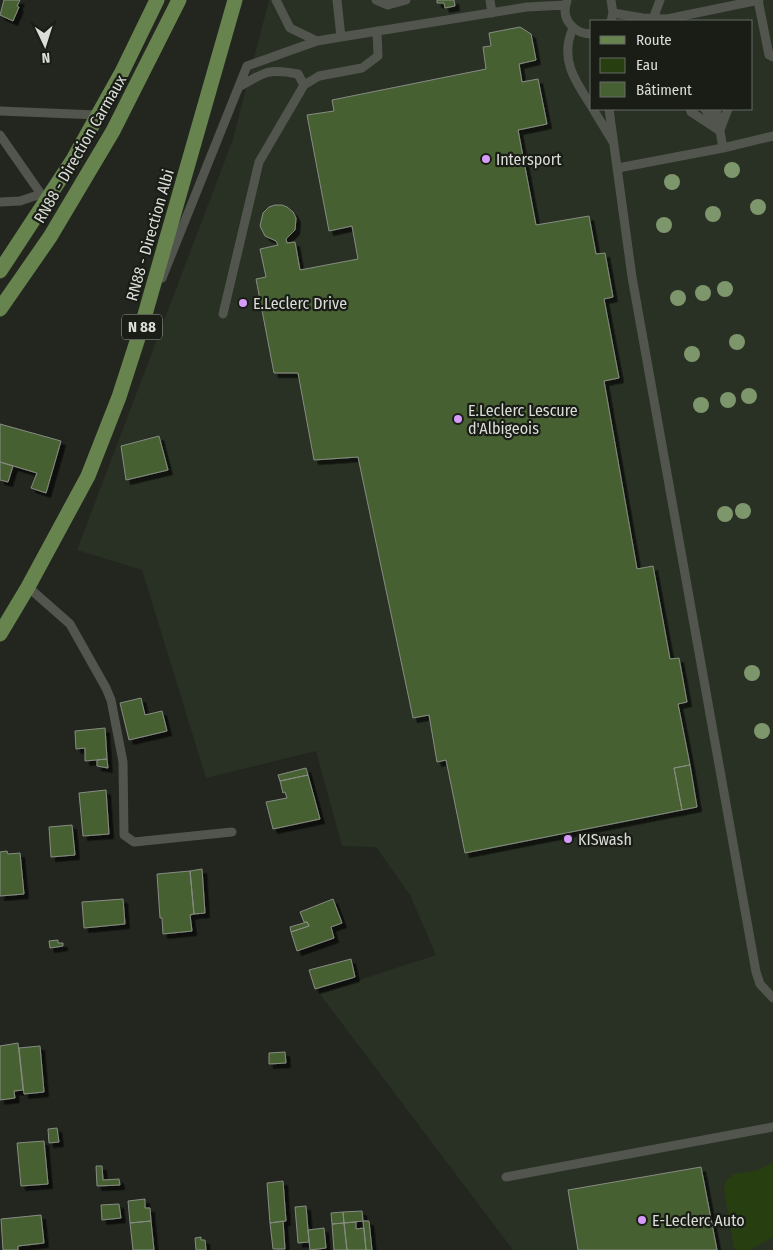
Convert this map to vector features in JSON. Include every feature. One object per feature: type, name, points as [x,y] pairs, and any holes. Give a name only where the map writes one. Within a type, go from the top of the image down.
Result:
[{"type":"main road","points":[[0,271],[44,196],[74,158],[122,72],[157,0]]},
{"type":"main road","name":"RN88 - Direction Carmaux","points":[[0,309],[50,237],[113,131],[179,0]]},
{"type":"main road","name":"RN88 - Direction Albi","points":[[0,634],[28,587],[88,476],[119,397],[140,332],[235,0]]},
{"type":"lane","points":[[276,0],[290,28],[317,41]]},
{"type":"lane","points":[[337,0],[341,37]]},
{"type":"lane","points":[[375,0],[388,5],[406,0]]},
{"type":"lane","points":[[490,0],[492,13]]},
{"type":"lane","points":[[611,0],[612,17],[668,20],[700,17],[759,0],[770,55],[773,57]]},
{"type":"lane","points":[[653,19],[660,0]]},
{"type":"lane","points":[[140,332],[247,66],[317,41],[527,7],[566,3],[565,14],[568,22],[573,28],[585,34],[590,34]]},
{"type":"lane","points":[[573,28],[567,41],[567,56],[570,70],[590,105]]},
{"type":"lane","points":[[224,314],[259,162],[304,85],[319,76],[362,68],[378,56],[377,31]]},
{"type":"lane","points":[[239,87],[262,72],[279,70],[298,74],[304,85]]},
{"type":"lane","points":[[593,110],[615,147]]},
{"type":"lane","points":[[610,110],[632,276],[756,972],[760,984],[773,998]]},
{"type":"lane","points":[[690,110],[720,130]]},
{"type":"lane","points":[[706,110],[720,130]]},
{"type":"lane","points":[[716,110],[723,148]]},
{"type":"lane","points":[[720,130],[728,110]]},
{"type":"lane","points":[[0,111],[98,115]]},
{"type":"lane","points":[[0,135],[44,196],[20,201],[0,202]]},
{"type":"lane","points":[[618,168],[723,148],[773,136]]},
{"type":"lane","points":[[28,587],[70,624],[111,700],[123,762],[124,835],[134,842],[232,832]]},
{"type":"lane","points":[[506,1177],[773,1127]]},
{"type":"shaded area","points":[[269,0],[773,0],[773,1250],[513,1250],[319,993],[436,955],[410,895],[376,847],[342,846],[316,751],[206,778],[142,570],[77,550],[233,139]]},
{"type":"water","points":[[773,1162],[773,1237],[750,1250],[737,1250],[734,1247],[724,1191],[726,1183],[733,1175],[756,1170]]},
{"type":"building","points":[[4,0],[20,0],[13,21],[0,15]]},
{"type":"building","points":[[437,0],[454,0],[455,6],[445,8],[444,3],[437,3]]},
{"type":"building","name":"E.Leclerc Lescure d'Albigeois","points":[[520,27],[531,34],[536,60],[519,64],[522,82],[538,79],[547,124],[518,130],[536,225],[589,216],[596,254],[605,253],[613,297],[604,299],[619,378],[604,381],[637,569],[653,566],[670,659],[679,658],[687,702],[678,704],[690,765],[674,768],[682,810],[465,853],[446,760],[437,762],[429,715],[413,718],[358,457],[314,460],[298,373],[274,373],[256,279],[266,277],[260,249],[278,245],[276,241],[265,236],[260,226],[263,213],[269,207],[275,205],[287,207],[296,218],[295,230],[286,239],[287,243],[295,242],[300,270],[358,259],[352,226],[329,231],[307,115],[334,111],[332,100],[486,69],[483,47],[491,46],[489,33]]},
{"type":"building","points":[[0,424],[61,441],[46,493],[31,488],[37,473],[0,462]]},
{"type":"building","points":[[159,436],[168,470],[126,480],[121,446]]},
{"type":"building","points":[[0,462],[13,466],[8,482],[0,480]]},
{"type":"building","points":[[141,698],[145,715],[162,711],[167,731],[129,740],[120,703]]},
{"type":"building","points":[[105,728],[107,759],[85,761],[85,748],[76,749],[75,731]]},
{"type":"building","points":[[107,759],[108,768],[97,766],[97,760]]},
{"type":"building","points":[[690,765],[697,807],[682,810],[674,768]]},
{"type":"building","points":[[306,768],[308,775],[280,781],[278,775]]},
{"type":"building","points":[[308,775],[320,819],[273,829],[266,802],[287,798],[285,792],[283,793],[280,781]]},
{"type":"building","points":[[106,790],[109,834],[83,836],[79,793]]},
{"type":"building","points":[[72,825],[75,855],[51,857],[49,827]]},
{"type":"building","points":[[7,851],[8,854],[20,853],[24,894],[0,896],[0,852]]},
{"type":"building","points":[[202,869],[205,913],[194,914],[190,871]]},
{"type":"building","points":[[190,871],[194,914],[190,915],[192,931],[163,934],[157,874]]},
{"type":"building","points":[[123,899],[125,924],[84,928],[82,902]]},
{"type":"building","points":[[333,899],[342,923],[331,927],[334,938],[297,951],[291,932],[309,926],[307,922],[304,922],[300,912]]},
{"type":"building","points":[[307,922],[309,926],[291,932],[290,927]]},
{"type":"building","points":[[58,940],[58,943],[63,943],[63,946],[50,948],[49,941]]},
{"type":"building","points":[[351,959],[355,977],[315,989],[309,970]]},
{"type":"building","points":[[18,1043],[23,1090],[14,1091],[15,1098],[0,1100],[0,1046]]},
{"type":"building","points":[[40,1046],[44,1092],[24,1094],[19,1048]]},
{"type":"building","points":[[285,1052],[286,1063],[269,1064],[269,1053]]},
{"type":"building","points":[[57,1128],[59,1142],[49,1143],[48,1129]]},
{"type":"building","points":[[44,1141],[48,1184],[21,1186],[17,1143]]},
{"type":"building","points":[[96,1166],[102,1166],[103,1180],[119,1179],[120,1185],[97,1186]]},
{"type":"building","name":"E-Leclerc Auto","points":[[701,1167],[717,1250],[578,1250],[568,1190]]},
{"type":"building","points":[[283,1181],[286,1221],[270,1223],[267,1183]]},
{"type":"building","points":[[145,1199],[145,1208],[150,1208],[151,1221],[130,1223],[128,1201]]},
{"type":"building","points":[[119,1204],[121,1218],[102,1220],[101,1205]]},
{"type":"building","points":[[306,1206],[309,1242],[298,1243],[295,1207]]},
{"type":"building","points":[[362,1211],[363,1221],[344,1223],[343,1212]]},
{"type":"building","points":[[343,1212],[344,1223],[332,1224],[331,1213]]},
{"type":"building","points":[[41,1215],[44,1243],[18,1246],[18,1250],[3,1250],[1,1219]]},
{"type":"building","points":[[151,1221],[154,1250],[133,1250],[130,1223]]},
{"type":"building","points":[[283,1221],[285,1249],[273,1249],[270,1223]]},
{"type":"building","points":[[363,1221],[369,1221],[372,1250],[366,1250]]},
{"type":"building","points":[[356,1222],[356,1229],[364,1228],[366,1250],[347,1250],[344,1223]]},
{"type":"building","points":[[344,1223],[347,1250],[334,1250],[332,1224]]},
{"type":"building","points":[[324,1228],[326,1248],[310,1250],[308,1230]]},
{"type":"building","points":[[201,1237],[201,1240],[205,1240],[206,1250],[196,1250],[195,1238]]},
{"type":"place","name":"Intersport","points":[[486,159]]},
{"type":"place","name":"E.Leclerc Drive","points":[[243,303]]},
{"type":"place","name":"E.Leclerc Lescure d'Albigeois","points":[[458,419]]},
{"type":"place","name":"KISwash","points":[[568,839]]},
{"type":"place","name":"E-Leclerc Auto","points":[[642,1220]]}]
